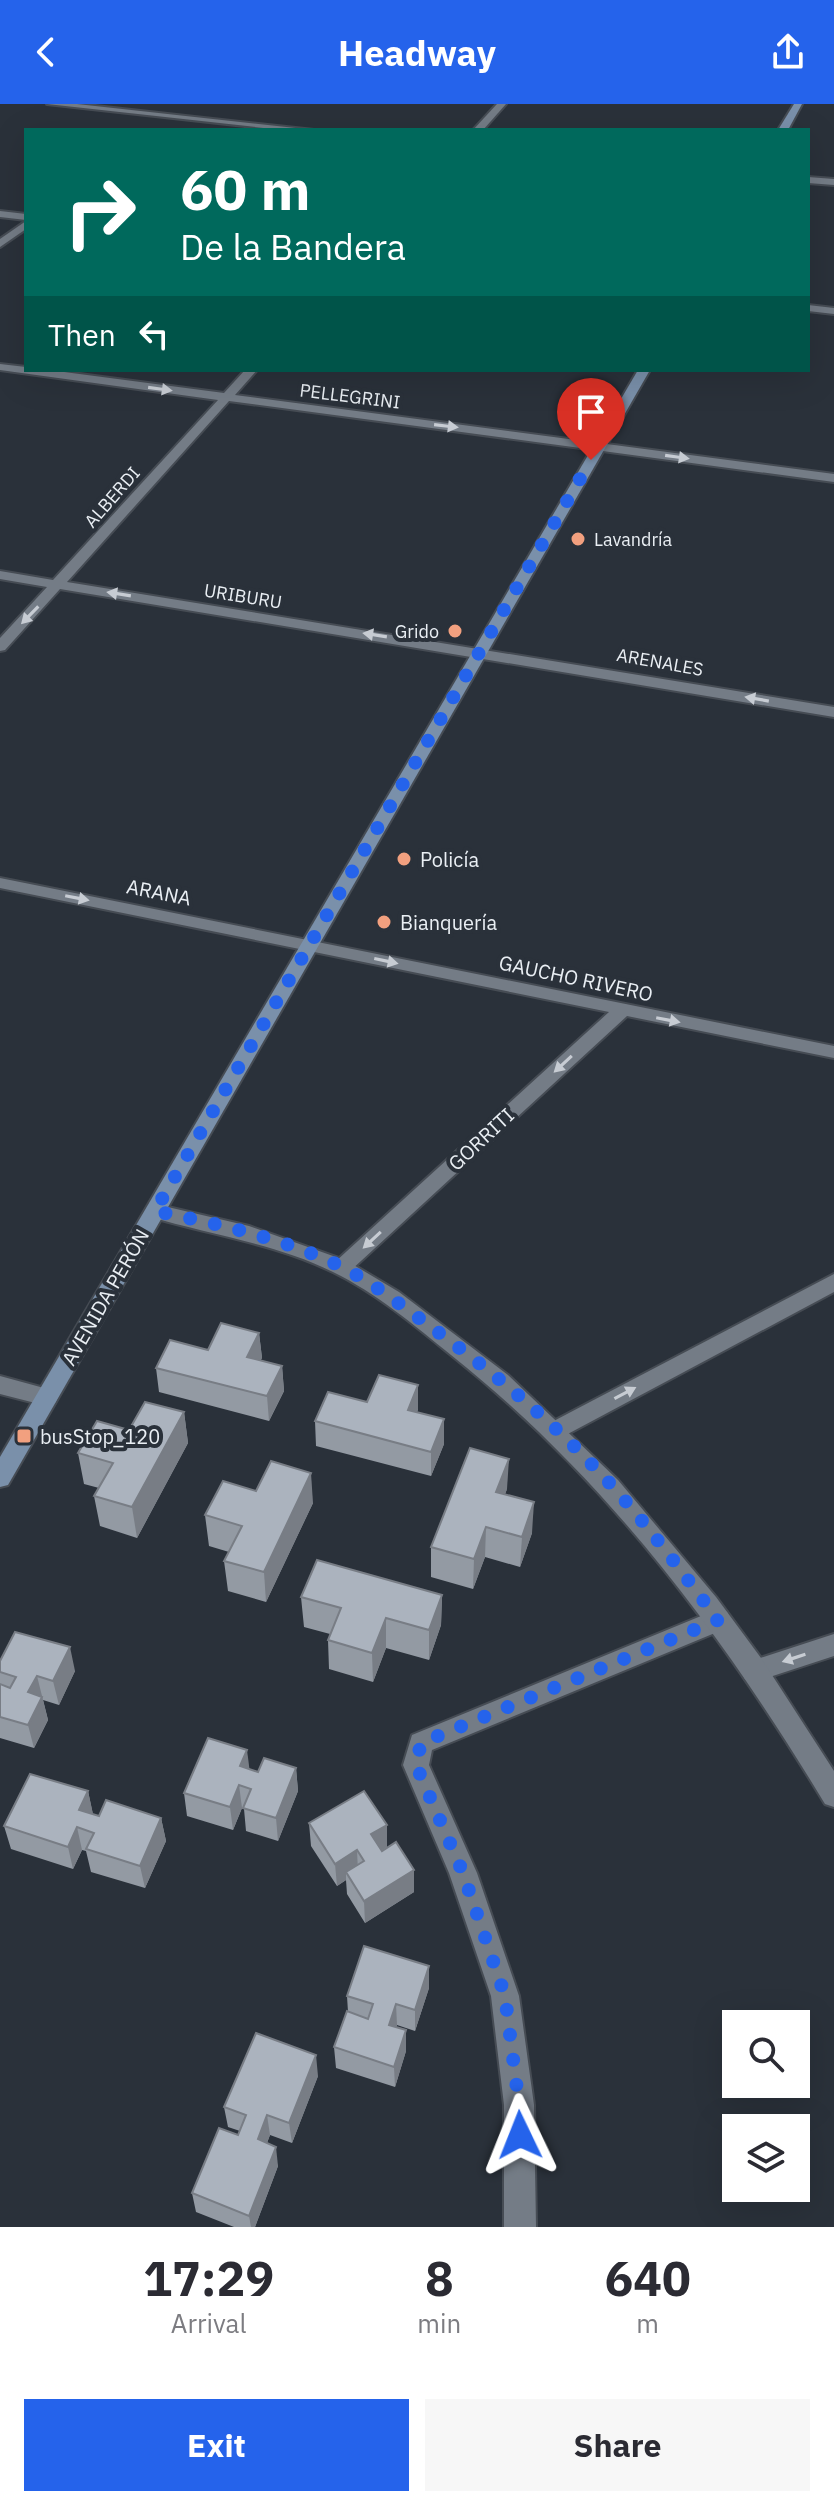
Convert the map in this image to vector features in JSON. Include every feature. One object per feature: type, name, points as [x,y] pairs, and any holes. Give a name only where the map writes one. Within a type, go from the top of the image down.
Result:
[{"type":"main road","points":[[784,128],[798,104]]},
{"type":"main road","name":"AVENIDA PERÓN","points":[[0,1478],[643,372]]},
{"type":"street","points":[[51,104],[289,128]]},
{"type":"street","points":[[158,123],[183,104]]},
{"type":"street","points":[[480,128],[502,104]]},
{"type":"street","points":[[810,180],[834,182]]},
{"type":"street","points":[[0,214],[24,217]]},
{"type":"street","points":[[0,244],[24,226]]},
{"type":"street","points":[[810,308],[834,311]]},
{"type":"street","name":"PELLEGRINI","points":[[0,367],[24,370]]},
{"type":"street","name":"PELLEGRINI","points":[[36,372],[834,478]]},
{"type":"street","name":"ALBERDI","points":[[0,647],[60,585],[249,372]]},
{"type":"street","name":"URIBURU","points":[[0,575],[480,652]]},
{"type":"street","name":"ARENALES","points":[[480,652],[834,712]]},
{"type":"street","name":"ARANA","points":[[0,883],[310,944]]},
{"type":"street","name":"GAUCHO RIVERO","points":[[310,944],[621,1011],[834,1052]]},
{"type":"street","name":"GORRITI","points":[[342,1267],[621,1011]]},
{"type":"street","points":[[155,1211],[244,1232],[299,1249],[342,1267],[468,1354],[556,1430],[613,1487],[718,1620],[834,1795]]},
{"type":"street","points":[[556,1430],[834,1282]]},
{"type":"street","points":[[0,1385],[47,1397]]},
{"type":"street","points":[[520,2227],[519,2105],[505,1996],[463,1873],[416,1765],[421,1743],[718,1620]]},
{"type":"street","points":[[754,1671],[834,1645]]},
{"type":"building","points":[[221,1323],[259,1333],[247,1357],[282,1366],[267,1396],[156,1368],[170,1340],[208,1350]]},
{"type":"building","points":[[379,1375],[418,1385],[408,1410],[444,1419],[431,1452],[315,1421],[328,1392],[367,1402]]},
{"type":"building","points":[[145,1402],[184,1412],[132,1507],[94,1496],[113,1463],[78,1453],[97,1421],[129,1430]]},
{"type":"building","points":[[470,1448],[509,1459],[496,1492],[534,1502],[522,1537],[486,1527],[474,1559],[431,1547]]},
{"type":"building","points":[[271,1461],[311,1473],[264,1572],[224,1561],[242,1526],[205,1515],[223,1481],[256,1491]]},
{"type":"building","points":[[317,1560],[442,1595],[429,1630],[386,1618],[372,1653],[328,1640],[341,1608],[301,1597]]},
{"type":"building","points":[[15,1632],[70,1647],[53,1681],[37,1676],[28,1692],[42,1697],[28,1725],[0,1717],[0,1684],[10,1688],[16,1677],[0,1672],[0,1661]]},
{"type":"building","points":[[208,1738],[247,1750],[240,1766],[258,1772],[264,1758],[296,1768],[276,1818],[243,1808],[251,1789],[239,1785],[230,1807],[184,1793]]},
{"type":"building","points":[[30,1774],[88,1791],[79,1810],[99,1816],[106,1800],[161,1818],[140,1866],[86,1849],[94,1833],[77,1827],[68,1847],[4,1826]]},
{"type":"building","points":[[364,1791],[387,1825],[371,1834],[382,1851],[396,1842],[414,1870],[364,1901],[346,1872],[364,1861],[357,1850],[335,1864],[309,1823]]},
{"type":"building","points":[[364,1946],[429,1966],[415,2010],[396,2004],[389,2025],[406,2030],[394,2067],[334,2047],[347,2011],[368,2019],[373,2004],[347,1996]]},
{"type":"building","points":[[256,2033],[316,2055],[289,2123],[267,2115],[258,2139],[276,2147],[249,2216],[192,2193],[219,2128],[238,2135],[246,2115],[224,2107]]},
{"type":"place","name":"Lavandría","points":[[578,539]]},
{"type":"place","name":"Grido","points":[[455,631]]},
{"type":"place","name":"Policía","points":[[404,859]]},
{"type":"place","name":"Bianquería","points":[[384,922]]},
{"type":"place","name":"busStop_120","points":[[24,1436]]},
{"type":"route","points":[[520,2135],[505,1996],[463,1873],[416,1765],[421,1743],[718,1620],[613,1487],[556,1430],[468,1354],[405,1308],[342,1267],[299,1249],[244,1232],[155,1211],[591,460]]}]
